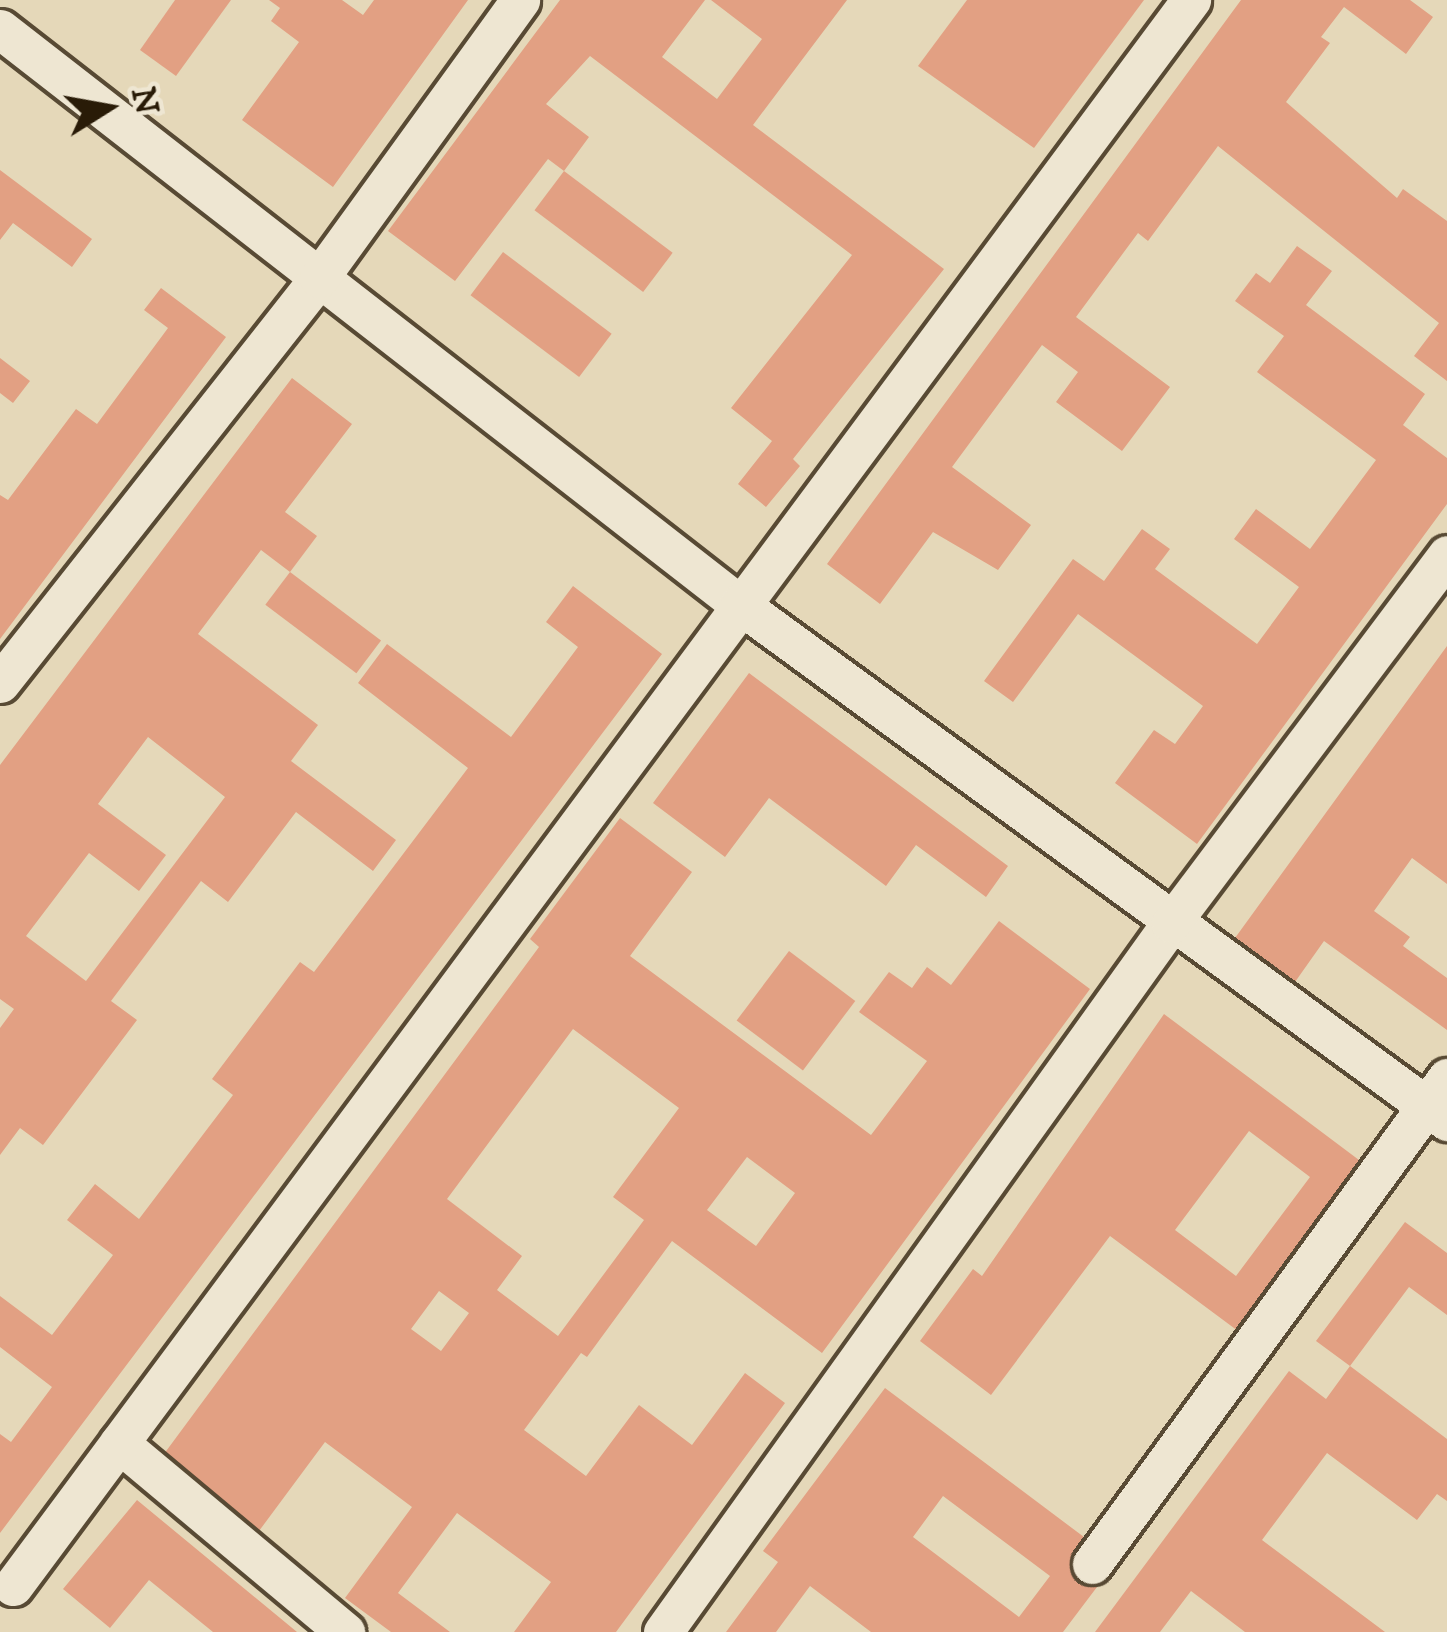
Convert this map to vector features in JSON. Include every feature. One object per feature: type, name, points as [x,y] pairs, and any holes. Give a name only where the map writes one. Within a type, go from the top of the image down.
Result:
[{"type":"street","points":[[0,683],[319,278],[520,0]]},
{"type":"street","points":[[13,1586],[1191,0]]},
{"type":"street","points":[[0,29],[739,604],[1171,923],[1440,1101],[1092,1564]]},
{"type":"street","points":[[663,1632],[1171,923],[1447,555]]},
{"type":"street","points":[[118,1443],[345,1632]]},
{"type":"building","points":[[175,0],[231,0],[176,76],[140,50]]},
{"type":"building","points":[[269,0],[342,0],[363,15],[374,0],[468,0],[333,187],[242,120],[299,42],[271,21],[280,8]]},
{"type":"building","points":[[560,0],[705,0],[662,57],[717,99],[762,39],[711,0],[847,0],[753,125],[944,269],[793,459],[800,466],[766,507],[738,484],[772,441],[731,408],[852,255],[590,56],[546,104],[589,137],[564,171],[548,159],[455,281],[388,231]]},
{"type":"building","points":[[967,0],[1144,0],[1034,148],[918,66]]},
{"type":"building","points":[[1241,0],[1410,0],[1433,17],[1406,54],[1344,7],[1321,37],[1330,43],[1286,102],[1397,198],[1403,189],[1447,221],[1447,381],[1414,356],[1439,323],[1218,146],[1148,241],[1138,233],[1076,317],[1170,387],[1122,451],[1056,402],[1078,372],[1042,345],[952,467],[1031,525],[998,570],[933,532],[880,604],[827,564]]},
{"type":"building","points":[[0,170],[92,239],[72,267],[13,223],[0,240]]},
{"type":"building","points":[[564,171],[673,253],[643,292],[535,210]]},
{"type":"building","points":[[1297,246],[1332,271],[1306,305],[1425,394],[1403,425],[1447,458],[1447,504],[1197,844],[1115,783],[1154,730],[1175,744],[1203,706],[1078,614],[1013,702],[984,681],[1073,559],[1104,581],[1142,529],[1170,549],[1155,569],[1257,644],[1299,587],[1234,539],[1256,509],[1310,549],[1376,460],[1257,372],[1284,336],[1235,301],[1256,273],[1270,283]]},
{"type":"building","points":[[503,252],[612,334],[579,377],[471,295]]},
{"type":"building","points":[[161,288],[226,337],[0,639],[0,495],[8,500],[76,409],[97,424],[168,328],[144,310]]},
{"type":"building","points":[[0,358],[30,381],[13,403],[0,393]]},
{"type":"building","points":[[292,378],[352,424],[285,512],[317,536],[290,572],[261,550],[198,634],[318,725],[291,761],[396,840],[373,871],[296,812],[228,902],[201,881],[111,1001],[137,1020],[43,1145],[20,1128],[0,1155],[0,1028],[14,1009],[0,999],[0,765]],"holes":[[[148,737],[225,797],[86,981],[26,936],[89,853],[139,891],[166,855],[98,804]]]},
{"type":"building","points":[[290,572],[381,641],[356,673],[265,605]]},
{"type":"building","points":[[573,586],[662,654],[0,1533],[0,1434],[11,1442],[52,1387],[0,1347],[0,1296],[52,1335],[113,1255],[67,1220],[95,1184],[139,1219],[233,1095],[212,1079],[300,962],[314,972],[468,768],[358,683],[387,644],[511,737],[578,647],[546,622]]},
{"type":"building","points":[[1447,646],[1447,884],[1412,858],[1374,911],[1410,937],[1403,946],[1447,978],[1447,1030],[1324,941],[1295,982],[1235,938]]},
{"type":"building","points":[[749,673],[1008,866],[986,897],[916,845],[886,886],[769,798],[725,857],[653,803]]},
{"type":"building","points":[[620,818],[692,872],[630,956],[871,1135],[927,1061],[859,1012],[889,972],[912,988],[927,967],[951,985],[999,921],[1090,989],[822,1353],[672,1241],[587,1357],[581,1353],[524,1430],[586,1476],[639,1405],[692,1445],[745,1373],[785,1403],[616,1632],[514,1632],[551,1582],[457,1513],[398,1593],[450,1632],[391,1632],[345,1598],[412,1507],[325,1442],[259,1531],[161,1458],[539,947],[530,939]],"holes":[[[573,1029],[679,1108],[613,1197],[644,1220],[558,1336],[497,1290],[522,1256],[447,1199]],[[747,1157],[795,1193],[756,1246],[707,1210]],[[439,1291],[469,1313],[441,1351],[411,1329]]]},
{"type":"building","points":[[789,951],[855,1001],[803,1070],[737,1020]]},
{"type":"building","points":[[1164,1014],[1371,1169],[1238,1331],[1110,1236],[991,1395],[920,1341],[973,1269],[982,1276]],"holes":[[[1249,1131],[1310,1177],[1236,1276],[1175,1230]]]},
{"type":"building","points":[[1405,1222],[1447,1253],[1447,1315],[1409,1287],[1350,1366],[1316,1341]]},
{"type":"building","points":[[1350,1366],[1447,1439],[1447,1501],[1437,1494],[1417,1520],[1327,1453],[1262,1540],[1385,1632],[1245,1632],[1191,1591],[1160,1632],[1095,1632],[1289,1371],[1326,1399]]},
{"type":"building","points":[[885,1388],[1096,1546],[1078,1572],[1097,1587],[1063,1632],[871,1632],[810,1586],[776,1632],[726,1632],[778,1562],[763,1551]],"holes":[[[943,1496],[1050,1576],[1019,1617],[913,1537]]]},
{"type":"building","points":[[137,1500],[297,1632],[213,1632],[149,1580],[110,1628],[63,1589]]}]
